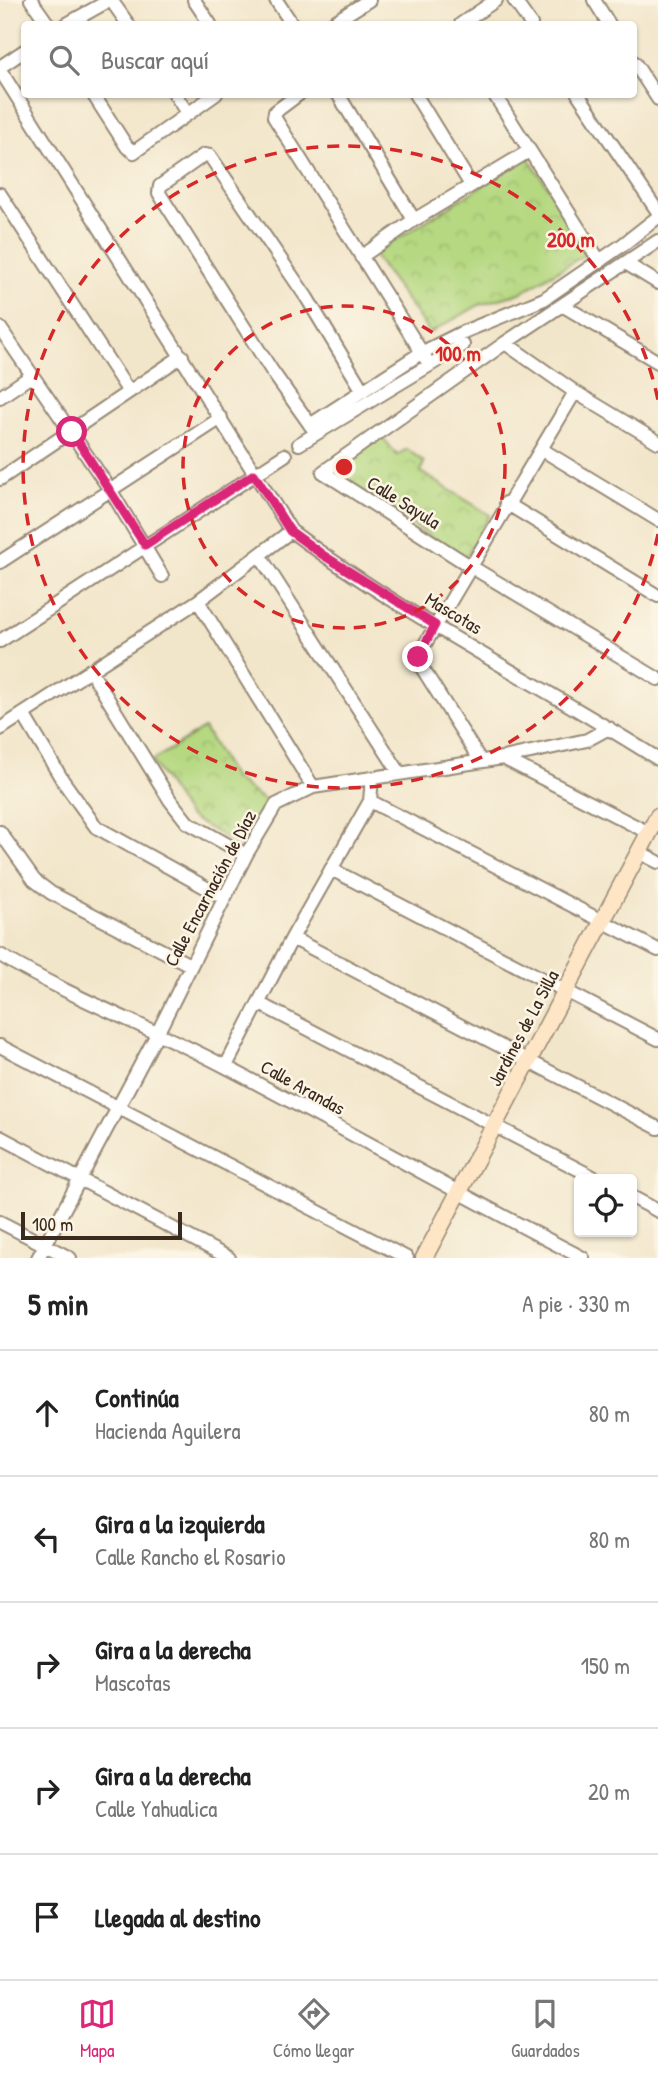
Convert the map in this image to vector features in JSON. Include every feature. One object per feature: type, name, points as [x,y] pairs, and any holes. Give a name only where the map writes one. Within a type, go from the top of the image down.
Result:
[{"type":"street","points":[[31,0],[46,21]]},
{"type":"street","points":[[72,21],[111,0],[126,21]]},
{"type":"street","points":[[194,0],[208,21]]},
{"type":"street","points":[[276,0],[290,21]]},
{"type":"street","points":[[336,21],[369,0]]},
{"type":"street","points":[[465,21],[496,0]]},
{"type":"street","points":[[514,0],[529,21]]},
{"type":"street","points":[[594,0],[607,21]]},
{"type":"street","points":[[0,69],[21,53]]},
{"type":"street","points":[[637,67],[658,99]]},
{"type":"street","name":"Mascotas","points":[[0,69],[290,531],[323,555],[435,625],[658,759]]},
{"type":"street","points":[[96,98],[127,148],[134,152],[210,98]]},
{"type":"street","points":[[178,98],[187,113]]},
{"type":"street","points":[[294,98],[274,114],[425,359]]},
{"type":"street","points":[[340,98],[414,220]]},
{"type":"street","points":[[417,98],[471,185]]},
{"type":"street","points":[[496,98],[600,262]]},
{"type":"street","points":[[313,429],[425,359],[461,332],[544,299],[600,262],[658,214],[581,98]]},
{"type":"street","points":[[361,257],[414,220],[529,151]]},
{"type":"street","points":[[313,429],[158,190],[204,155],[209,155],[307,298],[363,391]]},
{"type":"street","points":[[0,194],[129,392]]},
{"type":"street","points":[[658,241],[505,343],[575,392],[658,442]]},
{"type":"street","points":[[627,264],[658,283]]},
{"type":"street","points":[[562,305],[658,362]]},
{"type":"street","points":[[0,328],[111,491],[162,576]]},
{"type":"street","name":"Calle Sayula","points":[[505,343],[323,472],[470,566],[658,679]]},
{"type":"street","points":[[299,444],[313,429],[363,391],[425,359],[463,345]]},
{"type":"street","points":[[0,479],[182,356]]},
{"type":"street","points":[[0,397],[31,376]]},
{"type":"street","points":[[480,760],[419,663],[419,654],[506,503],[575,392]]},
{"type":"street","points":[[0,562],[221,418]]},
{"type":"street","points":[[541,449],[658,520]]},
{"type":"street","points":[[0,641],[285,455]]},
{"type":"street","points":[[506,503],[658,596]]},
{"type":"street","points":[[0,729],[198,601],[290,531]]},
{"type":"street","points":[[260,556],[399,772]]},
{"type":"street","points":[[198,601],[313,787]]},
{"type":"street","points":[[90,670],[170,800],[187,822],[246,855]]},
{"type":"street","points":[[23,714],[63,781],[96,827],[223,897]]},
{"type":"street","name":"Calle Encarnación de Díaz","points":[[38,1258],[157,1034],[223,897],[276,805],[313,787],[503,758],[587,740],[608,728]]},
{"type":"street","points":[[503,758],[649,833]]},
{"type":"street","points":[[226,1066],[292,938],[370,801],[372,778]]},
{"type":"street","points":[[370,801],[658,950]]},
{"type":"street","name":"Jardines de La Silla","points":[[424,1258],[658,817]]},
{"type":"street","points":[[0,832],[34,880],[51,893],[190,965]]},
{"type":"street","points":[[639,852],[658,862]]},
{"type":"street","points":[[331,869],[658,1039]]},
{"type":"street","points":[[292,938],[658,1128]]},
{"type":"street","name":"Calle Arandas","points":[[0,955],[84,1000],[226,1066],[457,1194],[583,1258]]},
{"type":"street","points":[[260,1004],[587,1174]]},
{"type":"street","points":[[0,1046],[407,1258]]},
{"type":"street","points":[[0,1137],[229,1258]]},
{"type":"street","points":[[637,1200],[658,1211]]},
{"type":"street","points":[[0,1222],[70,1258]]},
{"type":"green space","points":[[528,157],[591,251],[520,293],[479,305],[430,333],[373,254]]},
{"type":"green space","points":[[381,435],[397,455],[407,449],[424,462],[421,472],[490,515],[465,558],[331,474]]},
{"type":"green space","points":[[204,728],[234,779],[268,803],[245,849],[188,816],[152,761]]},
{"type":"route","points":[[72,432],[145,545],[254,474],[290,531],[323,555],[435,625],[418,657]]}]
